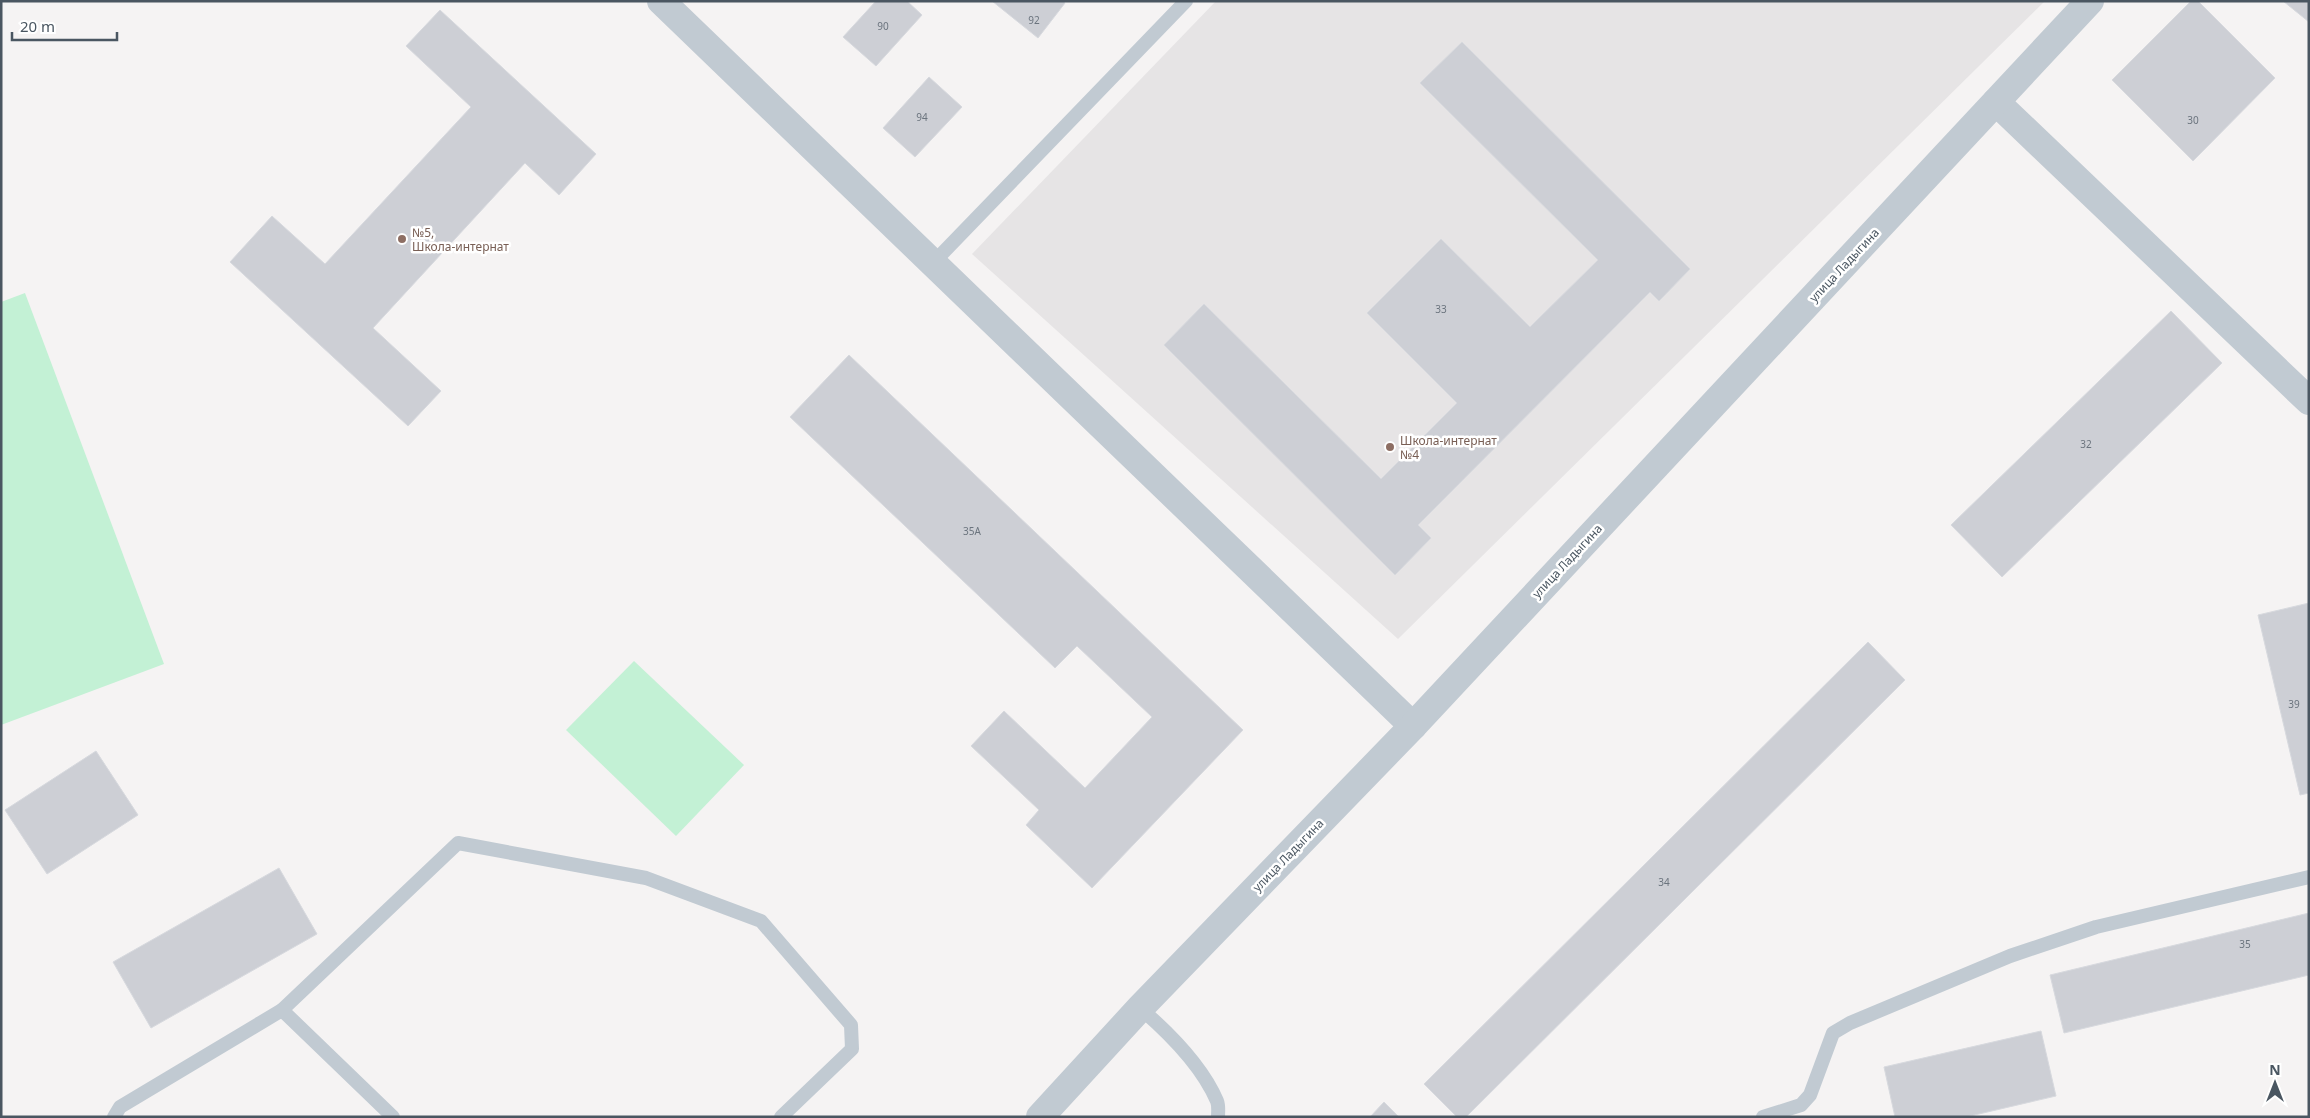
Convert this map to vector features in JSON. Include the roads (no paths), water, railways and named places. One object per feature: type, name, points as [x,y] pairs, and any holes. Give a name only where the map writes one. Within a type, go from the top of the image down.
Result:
[{"type":"street","points":[[661,1],[1412,726]]},
{"type":"street","name":"улица Ладыгина","points":[[1040,1117],[1140,1008],[1412,726],[2090,1]]},
{"type":"street","points":[[1996,102],[2309,401]]},
{"type":"lane","points":[[933,263],[1186,1]]},
{"type":"lane","points":[[114,1117],[120,1107],[282,1010],[458,843],[646,878],[761,921],[851,1026],[852,1049],[782,1117]]},
{"type":"lane","points":[[1763,1117],[1801,1105],[1810,1095],[1833,1033],[1850,1023],[2010,956],[2096,927],[2309,877]]},
{"type":"lane","points":[[1140,1008],[1177,1043],[1201,1076],[1218,1103],[1218,1117]]},
{"type":"lane","points":[[282,1010],[392,1117]]},
{"type":"place","name":"№5, Школа-интернат","points":[[402,239]]},
{"type":"place","name":"Школа-интернат №4","points":[[1390,447]]}]
